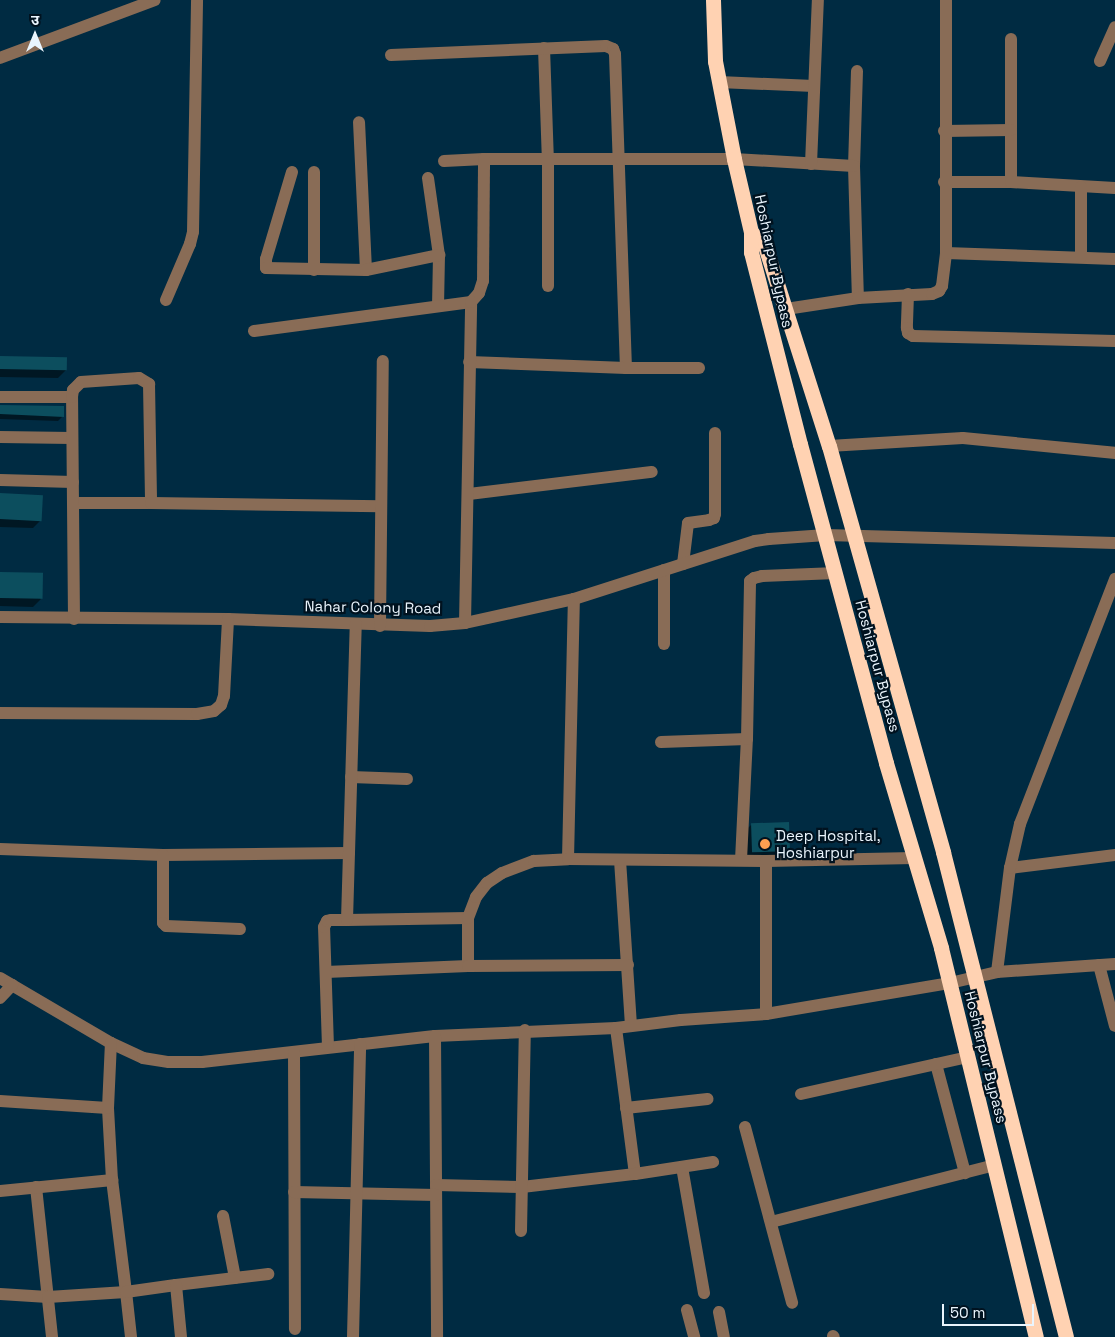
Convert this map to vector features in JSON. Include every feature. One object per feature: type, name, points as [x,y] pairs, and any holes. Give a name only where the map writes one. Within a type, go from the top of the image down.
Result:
[{"type":"highway","name":"Hoshiarpur Bypass","points":[[713,0],[715,61],[734,159],[751,232],[751,252],[800,444],[886,763],[950,983],[1036,1337]]},
{"type":"highway","points":[[751,232],[765,246],[828,446],[852,537],[943,852],[1066,1337]]},
{"type":"street","points":[[0,58],[155,0]]},
{"type":"street","points":[[166,300],[190,244],[193,232],[197,0]]},
{"type":"street","points":[[811,164],[818,0]]},
{"type":"street","points":[[786,309],[858,298],[932,294],[938,291],[944,276],[946,253],[944,131],[946,0]]},
{"type":"street","points":[[1100,61],[1114,33]]},
{"type":"street","points":[[1011,39],[1011,182]]},
{"type":"street","points":[[391,56],[606,46],[613,49],[615,54],[626,368]]},
{"type":"street","points":[[544,48],[548,160],[548,286]]},
{"type":"street","points":[[857,71],[854,166],[858,298]]},
{"type":"street","points":[[719,82],[814,86]]},
{"type":"street","points":[[359,122],[366,270]]},
{"type":"street","points":[[944,131],[1011,130]]},
{"type":"street","points":[[465,623],[469,494],[471,302],[479,293],[483,281],[484,159]]},
{"type":"street","points":[[444,161],[484,159],[734,159],[854,166]]},
{"type":"street","points":[[292,172],[266,260],[266,268],[366,270],[439,255]]},
{"type":"street","points":[[314,172],[314,270]]},
{"type":"street","points":[[428,178],[439,255],[438,305]]},
{"type":"street","points":[[944,182],[1011,182],[1115,188]]},
{"type":"street","points":[[1081,187],[1081,257]]},
{"type":"street","points":[[946,253],[1115,259]]},
{"type":"street","points":[[908,294],[907,328],[913,336],[1115,341]]},
{"type":"street","points":[[254,331],[471,302]]},
{"type":"street","points":[[380,626],[383,361]]},
{"type":"street","points":[[469,362],[626,368],[699,368]]},
{"type":"street","points":[[74,619],[72,397],[73,390],[81,382],[139,378],[149,384],[151,503]]},
{"type":"street","points":[[0,397],[72,397]]},
{"type":"street","points":[[684,564],[688,523],[709,520],[715,514],[715,433]]},
{"type":"street","points":[[0,437],[72,438]]},
{"type":"street","points":[[828,446],[963,438],[1115,453]]},
{"type":"street","points":[[469,494],[652,472]]},
{"type":"street","points":[[0,480],[73,482]]},
{"type":"street","points":[[73,502],[380,506]]},
{"type":"street","name":"Nahar Colony Road","points":[[0,617],[228,619],[380,626],[430,626],[465,623],[574,599],[755,541],[826,535],[1115,543]]},
{"type":"street","points":[[664,570],[664,644]]},
{"type":"street","points":[[742,860],[747,739],[750,581],[762,576],[836,573]]},
{"type":"street","points":[[997,972],[1010,868],[1017,834],[1028,798],[1115,579]]},
{"type":"street","points":[[568,859],[574,599]]},
{"type":"street","points":[[0,713],[197,714],[214,711],[221,705],[224,696],[228,619]]},
{"type":"street","points":[[347,920],[356,624]]},
{"type":"street","points":[[661,742],[747,739]]},
{"type":"street","points":[[352,777],[407,779]]},
{"type":"street","points":[[0,849],[162,855],[349,854]]},
{"type":"street","points":[[162,855],[163,924],[166,926],[240,929]]},
{"type":"street","points":[[1010,868],[1115,855]]},
{"type":"street","points":[[468,966],[468,918],[476,897],[487,883],[502,873],[534,861],[568,859],[766,861],[914,858]]},
{"type":"street","points":[[620,860],[631,1026]]},
{"type":"street","points":[[766,861],[766,1014]]},
{"type":"street","points":[[328,1047],[325,924],[331,920],[468,918]]},
{"type":"street","points":[[0,978],[111,1043],[143,1058],[169,1062],[202,1062],[435,1036],[525,1030],[616,1028],[681,1020],[766,1014],[950,983],[997,972],[1115,964]]},
{"type":"street","points":[[326,972],[468,966],[628,966]]},
{"type":"street","points":[[1099,966],[1115,1026]]},
{"type":"street","points":[[0,998],[12,985]]},
{"type":"street","points":[[616,1028],[635,1174]]},
{"type":"street","points":[[521,1231],[525,1030]]},
{"type":"street","points":[[435,1036],[438,1337]]},
{"type":"street","points":[[111,1043],[108,1108],[112,1180],[131,1337]]},
{"type":"street","points":[[353,1337],[360,1044]]},
{"type":"street","points":[[294,1052],[294,1329]]},
{"type":"street","points":[[801,1094],[968,1057]]},
{"type":"street","points":[[936,1064],[965,1173]]},
{"type":"street","points":[[626,1108],[708,1099]]},
{"type":"street","points":[[0,1101],[108,1108]]},
{"type":"street","points":[[746,1128],[792,1303]]},
{"type":"street","points":[[294,1192],[356,1193],[522,1187],[635,1174],[713,1162]]},
{"type":"street","points":[[770,1222],[994,1165]]},
{"type":"street","points":[[682,1166],[704,1293]]},
{"type":"street","points":[[0,1191],[112,1180]]},
{"type":"street","points":[[36,1187],[52,1337]]},
{"type":"street","points":[[224,1216],[236,1278]]},
{"type":"street","points":[[0,1294],[48,1298],[126,1292],[268,1274]]},
{"type":"street","points":[[176,1285],[181,1337]]},
{"type":"street","points":[[688,1310],[694,1337]]},
{"type":"street","points":[[719,1312],[724,1337]]},
{"type":"building","points":[[0,356],[67,357],[67,370],[0,369]]},
{"type":"building","points":[[0,405],[64,406],[64,417],[0,414]]},
{"type":"building","points":[[0,493],[43,495],[42,521],[0,519]]},
{"type":"building","points":[[0,572],[43,573],[43,599],[0,598]]},
{"type":"building","points":[[789,822],[790,851],[752,852],[751,823]]},
{"type":"place","name":"Deep Hospital, Hoshiarpur","points":[[765,844]]}]
